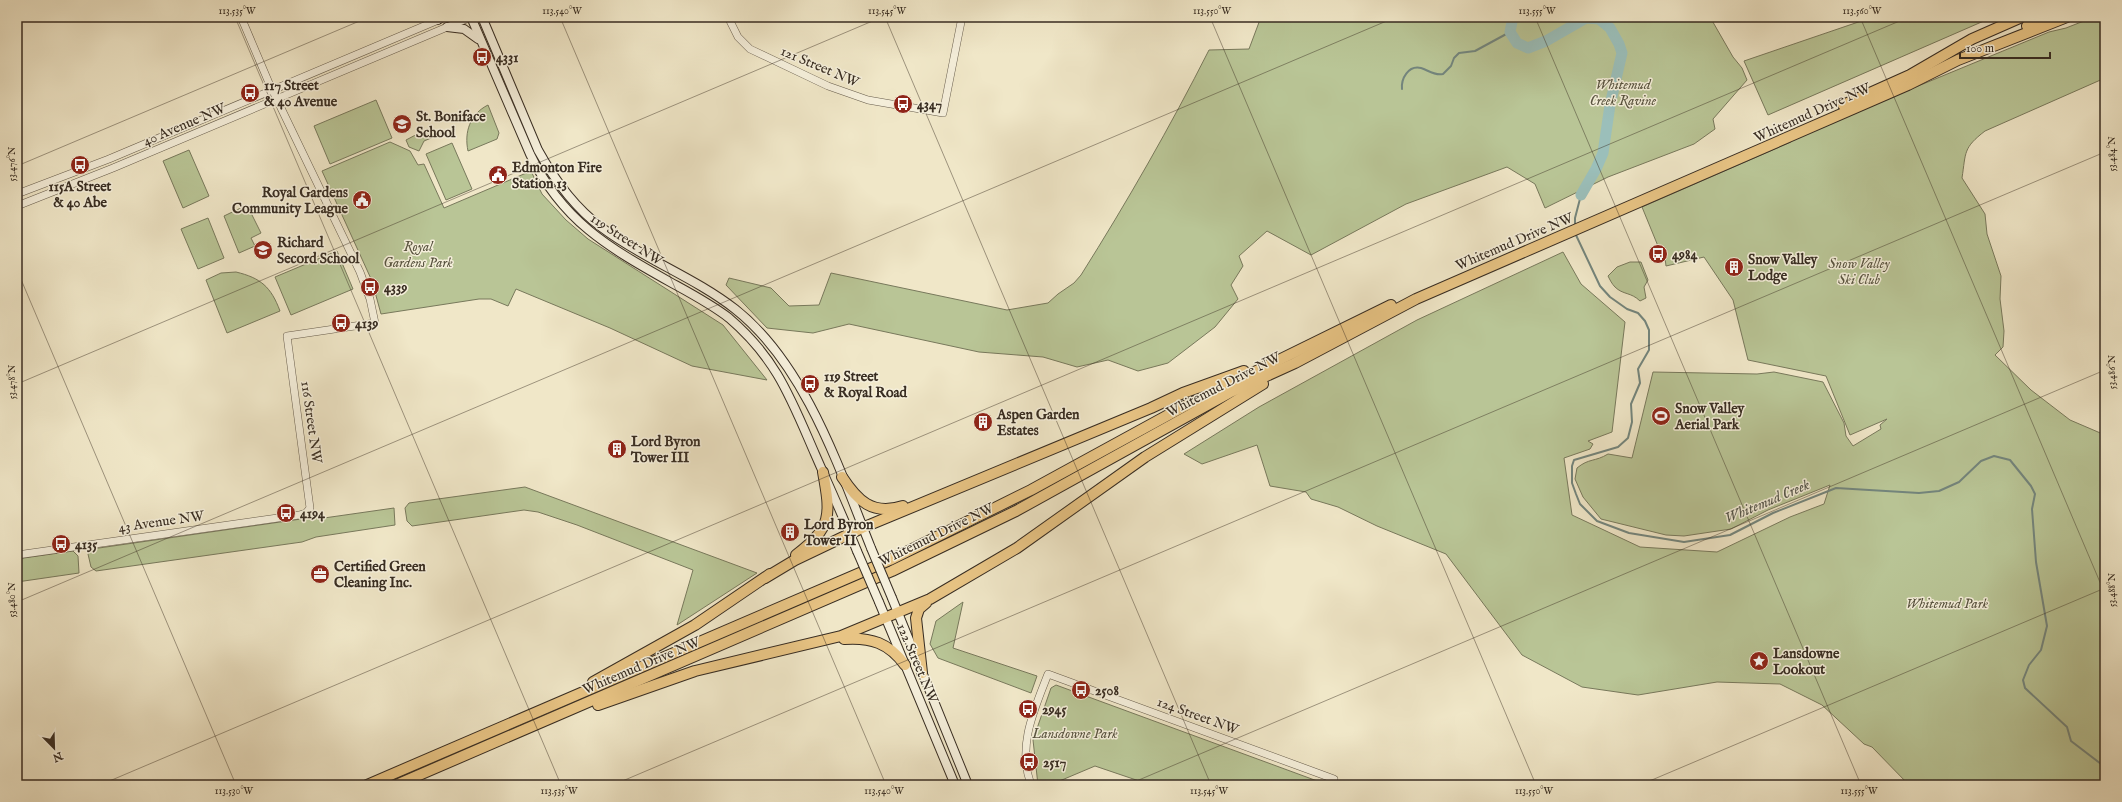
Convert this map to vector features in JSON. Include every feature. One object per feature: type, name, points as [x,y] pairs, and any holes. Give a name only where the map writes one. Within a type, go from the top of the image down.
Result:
[{"type":"highway","name":"Whitemud Drive NW","points":[[1706,170],[1894,83],[1972,38],[2022,17]]},
{"type":"highway","points":[[1958,60],[2045,17]]},
{"type":"highway","name":"Whitemud Drive NW","points":[[367,785],[890,560],[1031,490],[1176,410],[1369,315],[1908,85],[1958,60],[2067,17]]},
{"type":"highway","name":"Whitemud Drive NW","points":[[396,785],[892,571],[943,547],[1023,507],[1231,392],[1295,364],[1416,299],[1518,252]]},
{"type":"highway","points":[[544,710],[695,625],[765,578],[795,560],[862,528],[1151,408],[1183,392],[1296,352]]},
{"type":"highway","points":[[550,719],[599,705],[695,671],[824,640],[861,629],[930,599],[1017,548],[1144,457],[1295,364]]},
{"type":"highway","points":[[765,578],[808,545],[821,532],[828,517],[828,499],[823,472]]},
{"type":"highway","points":[[842,477],[859,499],[870,506],[884,509],[900,507],[954,490]]},
{"type":"highway","points":[[922,673],[916,618],[921,607],[930,599]]},
{"type":"highway","points":[[824,640],[859,638],[872,640],[893,651],[905,665]]},
{"type":"main road","name":"119 Street NW","points":[[471,17],[479,39],[540,176],[562,206],[595,236],[624,256],[703,301],[728,318],[769,360],[794,405],[857,552]]},
{"type":"main road","name":"119 Street NW","points":[[482,17],[538,150],[567,195],[600,227],[710,292],[735,309],[757,328],[778,355],[808,400],[842,477],[892,598]]},
{"type":"main road","points":[[447,27],[464,29],[479,39]]},
{"type":"main road","name":"122 Street NW","points":[[857,552],[955,785]]},
{"type":"main road","name":"122 Street NW","points":[[892,598],[968,785]]},
{"type":"street","points":[[241,17],[277,98]]},
{"type":"street","name":"40 Avenue NW","points":[[17,206],[113,168],[471,17]]},
{"type":"street","name":"121 Street NW","points":[[728,17],[738,37],[750,49],[828,86],[868,100],[943,114],[962,17]]},
{"type":"street","name":"40 Avenue NW","points":[[17,194],[89,167],[441,18]]},
{"type":"street","name":"116 Street NW","points":[[277,98],[360,272],[370,299],[375,323],[287,336],[310,505],[308,511]]},
{"type":"street","points":[[769,360],[778,355]]},
{"type":"street","name":"43 Avenue NW","points":[[17,555],[299,515],[308,511]]},
{"type":"street","name":"124 Street NW","points":[[1031,785],[1026,764],[1027,735],[1032,716],[1048,674],[1334,779],[1332,785]]},
{"type":"green space","name":"Whitemud Creek Ravine","points":[[1261,17],[1710,17],[1733,57],[1742,68],[1747,80],[1713,119],[1715,129],[1694,144],[1608,177],[1545,208],[1535,184],[1507,167],[1406,204],[1311,255],[1267,231],[1239,256],[1243,266],[1231,285],[1238,299],[1215,327],[1168,363],[1138,371],[1108,360],[1077,367],[1043,357],[979,352],[849,324],[813,333],[767,328],[726,285],[729,278],[771,288],[789,306],[819,305],[831,273],[1007,310],[1048,303],[1074,283],[1081,275],[1148,164],[1209,50],[1249,49]]},
{"type":"green space","points":[[1873,17],[1993,17],[1768,115],[1744,61]]},
{"type":"green space","name":"Whitemud Park","points":[[2094,17],[2105,17],[2105,78],[1985,131],[1969,146],[1965,156],[1962,178],[1985,214],[1987,234],[2001,276],[2000,299],[2004,331],[2003,347],[1995,355],[2031,390],[2070,420],[2105,435],[2105,785],[1909,785],[1872,747],[1864,744],[1822,705],[1780,684],[1717,682],[1638,695],[1582,687],[1522,655],[1446,554],[1377,526],[1338,507],[1311,499],[1306,492],[1270,486],[1257,445],[1202,464],[1184,454],[1259,407],[1417,320],[1563,252],[1581,284],[1625,322],[1612,432],[1588,441],[1593,444],[1590,449],[1564,458],[1572,515],[1640,547],[1717,552],[1790,517],[1824,504],[1830,485],[1768,510],[1731,529],[1684,536],[1666,535],[1601,519],[1583,497],[1575,479],[1577,468],[1585,463],[1608,454],[1632,458],[1653,372],[1757,374],[1774,372],[1823,382],[1844,423],[1846,436],[1853,446],[1881,429],[1880,425],[1887,419],[1850,435],[1826,376],[1748,360],[1733,300],[1704,257],[1666,266],[1664,250],[1660,251],[1642,207],[1791,142],[1797,136],[2049,32],[2066,28]]},
{"type":"green space","points":[[376,100],[392,138],[330,164],[314,126]]},
{"type":"green space","points":[[488,105],[499,133],[497,139],[468,151],[467,137],[470,124],[477,113]]},
{"type":"green space","points":[[427,129],[436,136],[424,141],[419,151],[409,147],[406,140]]},
{"type":"green space","name":"Royal Gardens Park","points":[[390,142],[410,151],[418,165],[424,164],[444,208],[531,171],[542,194],[566,220],[588,239],[723,325],[767,380],[692,366],[610,328],[516,289],[508,306],[491,299],[479,299],[381,314],[372,281],[322,171]]},
{"type":"green space","points":[[452,143],[472,189],[446,200],[426,154]]},
{"type":"green space","points":[[189,150],[209,196],[183,208],[163,161]]},
{"type":"green space","points":[[247,205],[261,233],[251,238],[255,246],[239,253],[224,216]]},
{"type":"green space","points":[[208,218],[224,258],[198,269],[181,229]]},
{"type":"green space","points":[[337,251],[353,289],[291,315],[275,277]]},
{"type":"green space","points":[[1630,262],[1641,262],[1648,280],[1644,287],[1646,298],[1640,301],[1633,296],[1618,290],[1608,276],[1617,267]]},
{"type":"green space","points":[[236,272],[252,277],[264,285],[273,296],[280,311],[227,333],[206,280],[221,273]]},
{"type":"green space","points":[[525,487],[757,573],[677,625],[693,570],[577,525],[538,512],[524,510],[412,526],[407,521],[405,508],[409,503]]},
{"type":"green space","points":[[394,508],[395,525],[316,537],[302,542],[96,571],[91,567],[88,554],[92,549],[308,518],[324,518]]},
{"type":"green space","points":[[73,551],[78,556],[79,573],[17,582],[17,559]]},
{"type":"green space","points":[[963,602],[953,648],[1037,676],[1031,693],[938,658],[930,644],[936,621]]},
{"type":"green space","name":"Lansdowne Park","points":[[1056,685],[1320,782],[1321,785],[1151,785],[1095,766],[1050,785],[1038,785],[1033,740],[1051,688]]},
{"type":"waterway","name":"Whitemud Creek","points":[[1513,17],[1510,32],[1517,43],[1528,48],[1546,41],[1586,18],[1599,19],[1610,28],[1619,44],[1622,53],[1610,105],[1603,153],[1596,169],[1581,195]]},
{"type":"waterway","points":[[1402,89],[1404,77],[1412,69],[1421,68],[1434,74],[1443,74],[1451,66],[1454,58],[1459,53],[1475,51],[1510,32]]},
{"type":"waterway","name":"Whitemud Creek","points":[[1575,227],[1575,218],[1581,195]]},
{"type":"waterway","name":"Whitemud Creek","points":[[1575,233],[1600,286],[1610,297],[1627,309],[1638,313],[1645,321],[1649,330],[1649,350],[1638,369],[1640,383],[1631,404],[1632,422],[1628,438],[1618,447],[1574,460],[1572,466],[1572,483],[1580,504],[1597,521],[1629,533],[1684,542],[1730,535],[1773,513],[1836,488],[1919,493],[1939,491],[1959,482],[1981,461],[1994,456],[2010,460],[2031,486],[2035,494],[2032,509],[2036,562],[2047,626],[2041,650],[2029,665],[2023,680],[2025,688],[2067,727],[2071,741],[2105,767]]},
{"type":"place","name":"4331","points":[[482,57]]},
{"type":"place","name":"117 Street & 40 Avenue","points":[[250,93]]},
{"type":"place","name":"4347","points":[[903,104]]},
{"type":"place","name":"St. Boniface School","points":[[402,124]]},
{"type":"place","name":"115A Street & 40 Abe","points":[[80,165]]},
{"type":"place","name":"Edmonton Fire Station 13","points":[[498,175]]},
{"type":"place","name":"Royal Gardens Community League","points":[[362,200]]},
{"type":"place","name":"Richard Secord School","points":[[263,250]]},
{"type":"place","name":"4984","points":[[1658,254]]},
{"type":"place","name":"Snow Valley Lodge","points":[[1734,267]]},
{"type":"place","name":"4339","points":[[370,287]]},
{"type":"place","name":"4139","points":[[341,323]]},
{"type":"place","name":"119 Street & Royal Road","points":[[810,384]]},
{"type":"place","name":"Snow Valley Aerial Park","points":[[1661,416]]},
{"type":"place","name":"Aspen Garden Estates","points":[[983,422]]},
{"type":"place","name":"Lord Byron Tower III","points":[[617,449]]},
{"type":"place","name":"4194","points":[[286,513]]},
{"type":"place","name":"Lord Byron Tower II","points":[[790,532]]},
{"type":"place","name":"4135","points":[[61,544]]},
{"type":"place","name":"Certified Green Cleaning Inc.","points":[[320,574]]},
{"type":"place","name":"Lansdowne Lookout","points":[[1759,661]]},
{"type":"place","name":"2508","points":[[1081,690]]},
{"type":"place","name":"2945","points":[[1028,709]]},
{"type":"place","name":"2517","points":[[1029,762]]},
{"type":"park label","name":"Snow Valley Ski Club","points":[[1859,272]]}]
